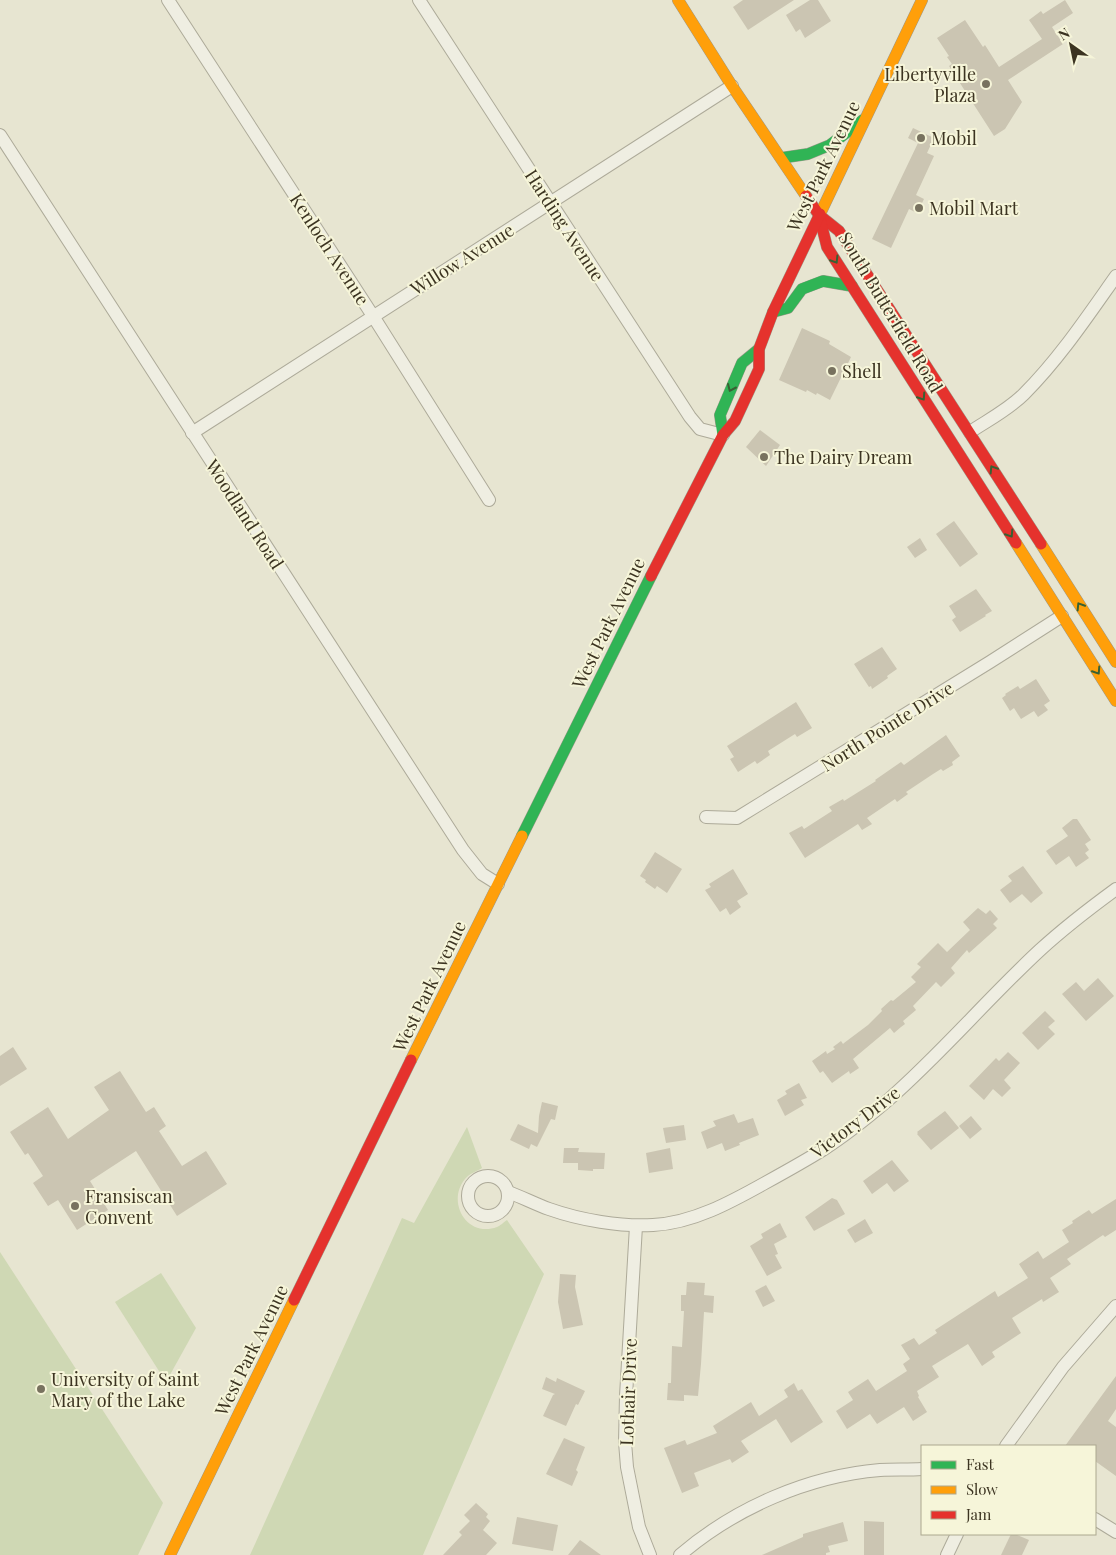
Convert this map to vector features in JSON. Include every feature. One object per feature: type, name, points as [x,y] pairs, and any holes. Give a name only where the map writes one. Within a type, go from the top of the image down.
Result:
[{"type":"main road","points":[[678,0],[732,86],[819,214]]},
{"type":"main road","name":"West Park Avenue","points":[[170,1555],[498,884],[653,572],[723,435],[735,421],[759,369],[759,349],[773,312],[922,0]]},
{"type":"main road","points":[[780,158],[808,154],[830,145],[865,118]]},
{"type":"main road","name":"South Butterfield Road","points":[[819,214],[827,247],[1116,701]]},
{"type":"main road","name":"South Butterfield Road","points":[[819,214],[839,231],[970,432],[1116,662]]},
{"type":"main road","points":[[773,312],[788,308],[802,289],[823,280],[852,286]]},
{"type":"main road","name":"West Park Avenue","points":[[723,435],[720,415],[742,364],[759,349]]},
{"type":"street","name":"Kenloch Avenue","points":[[168,0],[490,500]]},
{"type":"street","name":"Harding Avenue","points":[[420,0],[690,417],[700,429],[723,435]]},
{"type":"street","name":"Willow Avenue","points":[[192,433],[732,86]]},
{"type":"street","name":"Woodland Road","points":[[0,136],[463,850],[482,874],[498,884]]},
{"type":"street","points":[[970,432],[1005,410],[1023,395],[1071,341],[1116,276]]},
{"type":"street","name":"North Pointe Drive","points":[[706,817],[737,818],[1062,616]]},
{"type":"street","name":"Victory Drive","points":[[508,1192],[550,1209],[574,1216],[636,1226],[680,1221],[719,1208],[837,1140],[886,1101],[918,1073],[1039,950],[1069,924],[1116,889]]},
{"type":"street","name":"Lothair Drive","points":[[636,1226],[625,1442],[627,1467],[639,1526],[650,1555]]},
{"type":"street","points":[[1007,1445],[1063,1367],[1116,1306]]},
{"type":"street","points":[[680,1555],[697,1540],[750,1507],[794,1489],[838,1477],[880,1470],[921,1470]]},
{"type":"street","points":[[1096,1520],[1116,1532]]},
{"type":"street","points":[[947,1555],[957,1535]]},
{"type":"green space","points":[[467,1127],[482,1168],[467,1177],[460,1188],[458,1198],[463,1216],[469,1223],[486,1229],[498,1226],[507,1220],[544,1274],[423,1555],[250,1555],[402,1218],[414,1223]]},
{"type":"green space","name":"University of Saint Mary of the Lake","points":[[0,1252],[163,1503],[138,1555],[0,1555]]},
{"type":"green space","points":[[161,1273],[196,1328],[166,1382],[115,1302]]},
{"type":"building","points":[[743,0],[794,0],[748,30],[733,7]]},
{"type":"building","points":[[810,0],[818,0],[831,21],[805,38],[800,29],[796,32],[786,15]]},
{"type":"building","name":"Libertyville Plaza","points":[[1065,0],[1073,13],[1052,27],[1063,44],[1008,80],[1022,102],[1005,129],[994,136],[949,66],[952,64],[947,57],[949,56],[937,38],[965,20],[983,47],[985,45],[999,67],[1042,39],[1029,20],[1041,11],[1043,14]]},
{"type":"building","name":"Mobil","points":[[913,128],[934,138],[927,153],[934,156],[916,195],[924,199],[917,213],[909,209],[891,248],[872,239],[918,143],[908,138]]},
{"type":"building","points":[[802,328],[830,341],[829,344],[851,357],[830,400],[817,393],[816,395],[807,390],[806,392],[779,380]]},
{"type":"building","name":"The Dairy Dream","points":[[760,430],[780,445],[766,466],[746,447]]},
{"type":"building","points":[[954,521],[978,554],[960,567],[936,534]]},
{"type":"building","points":[[920,538],[927,550],[915,558],[907,547]]},
{"type":"building","points":[[976,589],[992,611],[960,632],[952,620],[956,617],[949,606]]},
{"type":"building","points":[[882,647],[897,669],[872,689],[854,664]]},
{"type":"building","points":[[1036,679],[1050,701],[1044,705],[1048,710],[1038,717],[1034,711],[1021,719],[1014,708],[1010,711],[1002,698],[1018,686],[1020,689]]},
{"type":"building","points":[[796,702],[812,728],[797,737],[795,734],[768,751],[770,755],[757,764],[755,761],[738,772],[730,759],[734,757],[727,746]]},
{"type":"building","points":[[946,735],[960,756],[952,762],[953,765],[943,771],[941,769],[906,792],[908,794],[897,802],[895,799],[867,818],[872,824],[862,830],[858,824],[805,858],[789,833],[802,826],[804,829],[832,811],[829,807],[843,799],[844,801],[876,781],[901,762],[904,765]]},
{"type":"building","points":[[1073,819],[1077,819],[1091,840],[1085,844],[1089,850],[1085,853],[1089,858],[1076,867],[1069,856],[1056,865],[1046,851],[1068,836],[1062,828]]},
{"type":"building","points":[[655,852],[682,869],[667,893],[657,886],[655,889],[640,876]]},
{"type":"building","points":[[1023,866],[1043,893],[1031,903],[1022,894],[1010,903],[1000,890],[1012,881],[1008,876]]},
{"type":"building","points":[[733,869],[748,894],[737,901],[741,907],[730,915],[726,908],[720,912],[705,890],[711,887],[709,884]]},
{"type":"building","points":[[978,908],[986,914],[990,910],[998,919],[993,924],[997,928],[969,953],[967,950],[951,968],[955,973],[941,987],[936,982],[913,1006],[916,1010],[903,1021],[905,1024],[894,1033],[890,1028],[853,1059],[859,1068],[850,1074],[849,1071],[832,1083],[823,1071],[820,1073],[812,1061],[826,1051],[827,1054],[835,1049],[833,1047],[841,1041],[843,1044],[868,1025],[891,1000],[893,1001],[916,982],[911,977],[921,967],[917,964],[938,943],[947,952],[970,930],[963,922]]},
{"type":"building","points":[[1098,978],[1114,996],[1086,1021],[1062,994],[1076,982],[1084,991]]},
{"type":"building","points":[[1045,1011],[1055,1021],[1048,1027],[1055,1034],[1038,1050],[1022,1033]]},
{"type":"building","points":[[13,1047],[27,1069],[0,1086],[0,1056]]},
{"type":"building","points":[[1008,1052],[1020,1063],[1004,1080],[1011,1088],[1002,1097],[993,1089],[984,1100],[969,1086],[996,1058],[999,1061]]},
{"type":"building","points":[[120,1071],[146,1112],[154,1107],[166,1126],[159,1131],[182,1166],[206,1151],[227,1184],[177,1216],[136,1151],[90,1181],[108,1210],[77,1230],[58,1200],[48,1206],[33,1183],[43,1176],[28,1153],[25,1155],[10,1132],[48,1107],[68,1139],[109,1110],[94,1087]]},
{"type":"building","points":[[799,1083],[807,1098],[801,1100],[804,1105],[785,1116],[777,1100],[787,1094],[785,1091]]},
{"type":"building","points":[[542,1102],[558,1106],[555,1120],[551,1119],[537,1147],[531,1144],[529,1149],[510,1140],[518,1124],[538,1133]]},
{"type":"building","points":[[945,1111],[959,1128],[931,1150],[917,1132]]},
{"type":"building","points":[[734,1114],[738,1123],[753,1118],[759,1135],[725,1151],[722,1143],[707,1149],[701,1132],[716,1126],[713,1121]]},
{"type":"building","points":[[971,1116],[982,1129],[970,1139],[959,1126]]},
{"type":"building","points":[[684,1125],[686,1140],[666,1143],[663,1128]]},
{"type":"building","points":[[564,1148],[579,1148],[578,1152],[605,1153],[604,1169],[593,1169],[593,1171],[578,1170],[578,1163],[563,1163]]},
{"type":"building","points":[[670,1148],[673,1169],[649,1173],[646,1153]]},
{"type":"building","points":[[892,1160],[909,1181],[894,1192],[887,1183],[872,1194],[863,1181]]},
{"type":"building","points":[[832,1198],[837,1200],[845,1214],[814,1231],[805,1217]]},
{"type":"building","points":[[1116,1199],[1116,1230],[1105,1237],[1103,1235],[1067,1259],[1071,1264],[1050,1278],[1059,1292],[1043,1302],[1042,1299],[1012,1318],[1021,1333],[992,1352],[995,1357],[982,1366],[968,1344],[932,1366],[939,1377],[917,1391],[918,1397],[927,1412],[913,1421],[904,1407],[877,1424],[870,1414],[847,1429],[836,1411],[853,1400],[848,1392],[868,1379],[876,1391],[907,1371],[903,1364],[910,1359],[901,1345],[914,1338],[919,1345],[937,1333],[935,1330],[995,1291],[998,1297],[1028,1278],[1019,1264],[1038,1251],[1043,1259],[1069,1242],[1062,1230],[1089,1210],[1092,1214]]},
{"type":"building","points":[[865,1219],[873,1233],[855,1243],[847,1230]]},
{"type":"building","points":[[780,1223],[787,1237],[774,1244],[778,1254],[775,1255],[782,1268],[767,1276],[750,1246],[763,1238],[761,1234]]},
{"type":"building","points":[[560,1274],[576,1275],[575,1287],[583,1325],[563,1329],[558,1302]]},
{"type":"building","points":[[687,1282],[705,1283],[704,1295],[714,1296],[713,1313],[704,1312],[698,1396],[684,1395],[684,1401],[667,1400],[668,1383],[671,1383],[672,1346],[682,1347],[684,1311],[681,1311],[681,1295],[686,1295]]},
{"type":"building","points":[[766,1285],[775,1301],[763,1307],[755,1291]]},
{"type":"building","points":[[1116,1376],[1116,1409],[1108,1421],[1116,1427],[1116,1476],[1096,1462],[1096,1445],[1066,1445]]},
{"type":"building","points":[[546,1377],[556,1382],[557,1378],[585,1391],[578,1405],[576,1404],[566,1426],[543,1416],[555,1394],[542,1389]]},
{"type":"building","points":[[794,1383],[798,1391],[802,1389],[823,1422],[791,1443],[776,1419],[741,1441],[749,1452],[732,1463],[730,1459],[694,1473],[699,1486],[682,1493],[664,1448],[685,1440],[687,1445],[717,1433],[713,1426],[751,1402],[759,1416],[788,1397],[784,1390]]},
{"type":"building","points":[[564,1438],[585,1447],[572,1486],[546,1474]]},
{"type":"building","points":[[476,1503],[488,1514],[486,1517],[490,1521],[483,1530],[497,1543],[486,1555],[443,1555],[462,1535],[459,1532],[470,1521],[464,1515]]},
{"type":"building","points":[[517,1517],[558,1525],[553,1551],[512,1544]]},
{"type":"building","points":[[864,1521],[884,1522],[884,1555],[864,1555]]},
{"type":"building","points":[[843,1522],[848,1541],[828,1546],[830,1552],[826,1553],[826,1555],[762,1555],[803,1537],[803,1534]]},
{"type":"building","points":[[1011,1535],[1017,1535],[1029,1540],[1022,1555],[1001,1555]]},
{"type":"building","points":[[580,1540],[601,1555],[568,1555]]},
{"type":"traffic: fast","points":[[781,158],[808,154],[830,145],[863,120]]},
{"type":"traffic: fast","points":[[773,312],[788,308],[802,289],[823,281],[852,286]]},
{"type":"traffic: fast","points":[[723,435],[720,415],[742,363],[759,349]]},
{"type":"traffic: fast","points":[[522,836],[651,576]]},
{"type":"traffic: slow","points":[[678,0],[732,86],[806,196]]},
{"type":"traffic: slow","points":[[820,214],[922,0]]},
{"type":"traffic: slow","points":[[1016,543],[1116,701]]},
{"type":"traffic: slow","points":[[1041,544],[1116,662]]},
{"type":"traffic: slow","points":[[411,1060],[522,836]]},
{"type":"traffic: slow","points":[[170,1555],[294,1300]]},
{"type":"traffic: jam","points":[[806,196],[819,215],[839,231],[1041,544]]},
{"type":"traffic: jam","points":[[651,576],[723,435],[735,421],[759,369],[759,349],[773,312],[820,214]]},
{"type":"traffic: jam","points":[[819,215],[827,247],[1016,543]]},
{"type":"traffic: jam","points":[[294,1300],[411,1060]]},
{"type":"place","name":"Libertyville Plaza","points":[[986,84]]},
{"type":"place","name":"Mobil","points":[[921,138]]},
{"type":"place","name":"Mobil Mart","points":[[919,208]]},
{"type":"place","name":"Shell","points":[[832,371]]},
{"type":"place","name":"The Dairy Dream","points":[[764,457]]},
{"type":"place","name":"Fransiscan Convent","points":[[75,1206]]},
{"type":"place","name":"University of Saint Mary of the Lake","points":[[41,1389]]}]
